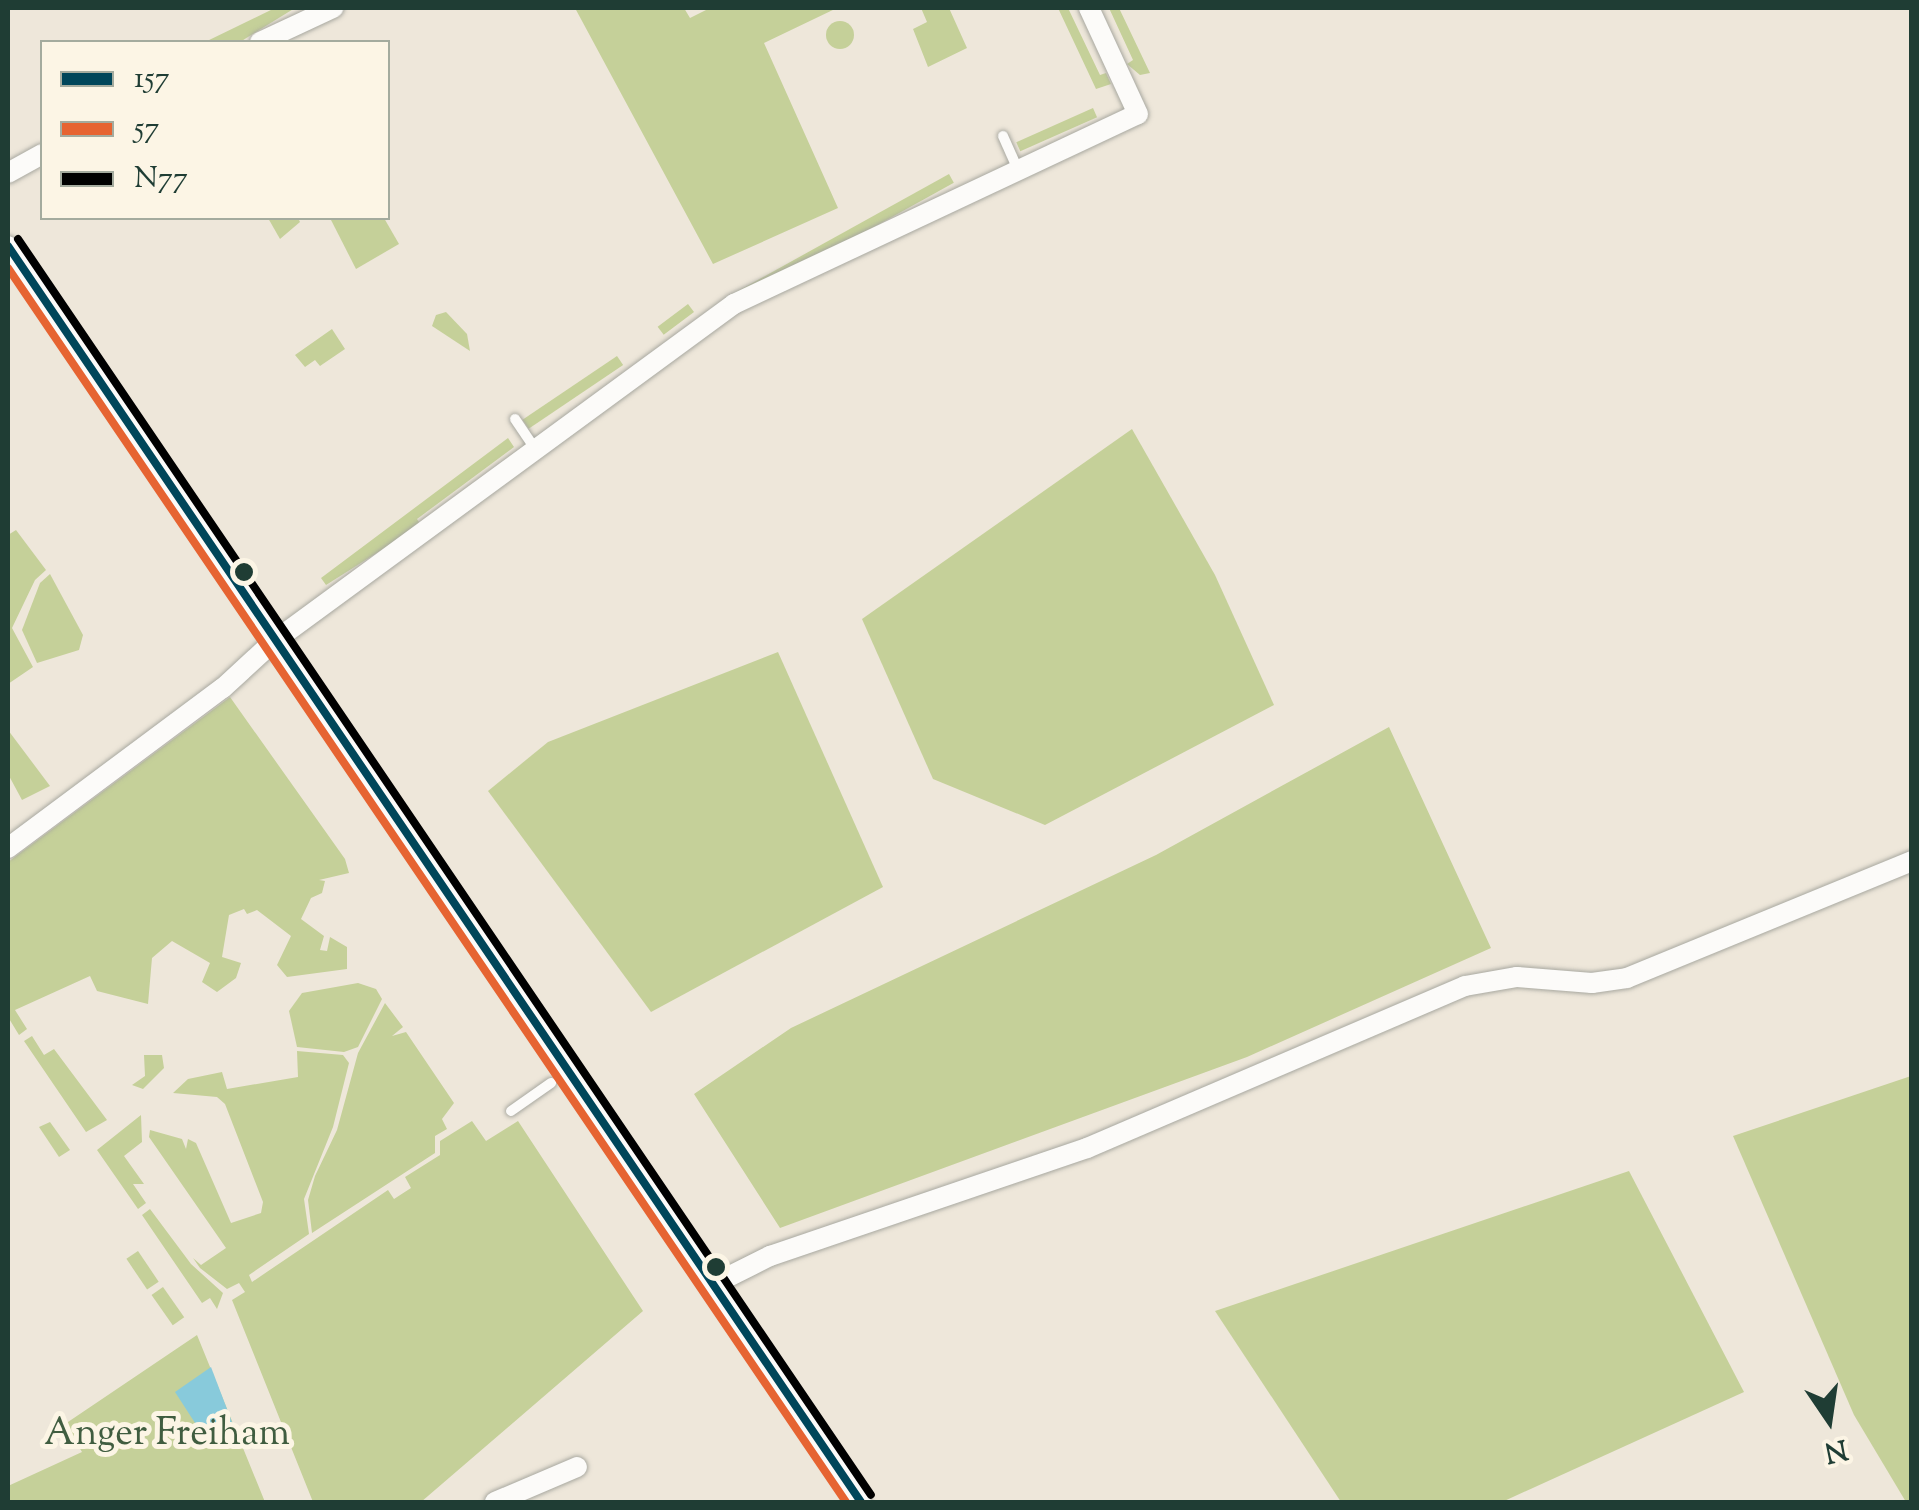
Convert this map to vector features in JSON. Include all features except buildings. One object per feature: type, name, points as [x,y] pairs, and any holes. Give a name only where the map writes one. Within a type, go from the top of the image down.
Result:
[{"type":"street","points":[[264,40],[332,8]]},
{"type":"street","points":[[8,848],[223,688],[273,642],[739,302],[1138,114],[1089,8]]},
{"type":"street","points":[[8,173],[40,155]]},
{"type":"street","points":[[8,246],[273,642],[861,1502]]},
{"type":"street","points":[[712,1285],[770,1256],[1087,1148],[1465,986],[1517,976],[1592,984],[1627,978],[1912,861]]},
{"type":"street","points":[[495,1502],[577,1466]]},
{"type":"lane","points":[[1003,136],[1018,170]]},
{"type":"lane","points":[[516,420],[535,450]]},
{"type":"lane","points":[[512,1110],[551,1083]]},
{"type":"green space","points":[[275,8],[295,8],[243,40],[209,40]]},
{"type":"green space","points":[[575,8],[684,8],[690,18],[710,8],[837,8],[764,43],[838,208],[713,264]]},
{"type":"green space","points":[[921,8],[949,8],[967,48],[928,67],[913,29],[927,22]]},
{"type":"green space","points":[[1058,8],[1068,8],[1100,75],[1106,73],[1111,84],[1096,89]]},
{"type":"green space","points":[[1109,8],[1119,8],[1150,73],[1140,75],[1127,64],[1133,60]]},
{"type":"green space","points":[[840,21],[850,25],[854,35],[850,45],[840,49],[830,45],[826,35],[830,25]]},
{"type":"green space","points":[[1093,108],[1097,117],[1020,151],[1016,142]]},
{"type":"green space","points":[[949,174],[954,183],[730,307],[725,298]]},
{"type":"green space","points":[[269,220],[299,220],[300,222],[280,239]]},
{"type":"green space","points":[[331,220],[385,220],[399,244],[356,269]]},
{"type":"green space","points":[[688,304],[694,312],[664,335],[658,327]]},
{"type":"green space","points":[[446,312],[467,334],[470,351],[432,326],[436,315]]},
{"type":"green space","points":[[332,329],[345,349],[320,366],[315,360],[305,367],[295,355]]},
{"type":"green space","points":[[617,356],[623,365],[529,429],[522,420]]},
{"type":"green space","points":[[1132,429],[1215,575],[1274,705],[1045,825],[933,779],[862,619]]},
{"type":"green space","points":[[508,438],[514,447],[417,519],[421,525],[326,585],[321,578]]},
{"type":"green space","points":[[16,530],[46,570],[35,580],[12,628],[33,667],[8,684],[8,535]]},
{"type":"green space","points":[[50,574],[83,635],[79,650],[37,663],[22,630],[40,583]]},
{"type":"green space","points":[[778,652],[883,887],[651,1012],[488,791],[548,742]]},
{"type":"green space","points":[[230,697],[345,859],[349,873],[319,880],[325,881],[322,893],[311,898],[301,919],[324,936],[320,950],[327,951],[330,937],[347,947],[347,969],[287,977],[277,965],[291,936],[257,910],[247,914],[244,909],[229,915],[222,957],[241,963],[236,978],[217,992],[202,982],[210,963],[172,941],[152,958],[148,1004],[97,991],[90,976],[15,1010],[27,1029],[19,1035],[8,1017],[8,862]]},
{"type":"green space","points":[[1389,727],[1491,948],[1247,1057],[780,1228],[694,1094],[791,1028],[1156,855]]},
{"type":"green space","points":[[8,730],[50,786],[22,800],[8,774]]},
{"type":"green space","points":[[358,983],[376,989],[382,999],[358,1047],[344,1052],[297,1047],[289,1011],[302,993]]},
{"type":"green space","points":[[385,1003],[403,1027],[392,1036],[406,1032],[454,1103],[442,1119],[447,1129],[435,1136],[435,1153],[312,1233],[308,1200],[315,1176],[337,1130],[358,1053]]},
{"type":"green space","points":[[32,1036],[44,1055],[54,1049],[107,1120],[86,1132],[24,1041]]},
{"type":"green space","points":[[297,1051],[343,1055],[349,1063],[333,1127],[304,1199],[309,1234],[249,1275],[252,1282],[388,1190],[394,1199],[411,1188],[405,1177],[440,1155],[440,1141],[472,1121],[486,1141],[518,1121],[643,1311],[421,1502],[313,1502],[232,1300],[245,1292],[239,1283],[227,1289],[193,1258],[201,1265],[226,1248],[149,1137],[150,1130],[182,1139],[186,1149],[188,1139],[196,1143],[231,1223],[261,1213],[263,1202],[225,1104],[217,1097],[173,1093],[188,1079],[222,1072],[227,1089],[298,1077]]},
{"type":"green space","points":[[144,1055],[162,1055],[164,1068],[143,1089],[132,1085],[145,1076]]},
{"type":"green space","points":[[1911,1076],[1912,1502],[1906,1502],[1854,1415],[1733,1136]]},
{"type":"green space","points":[[141,1115],[142,1142],[124,1156],[144,1184],[133,1184],[146,1203],[138,1209],[97,1150]]},
{"type":"green space","points":[[50,1122],[70,1150],[59,1157],[39,1127]]},
{"type":"green space","points":[[1629,1171],[1744,1392],[1502,1502],[1341,1502],[1215,1311]]},
{"type":"green space","points":[[150,1209],[191,1264],[223,1293],[217,1309],[210,1298],[202,1303],[142,1215]]},
{"type":"green space","points":[[138,1251],[159,1282],[147,1290],[126,1259]]},
{"type":"green space","points":[[163,1287],[184,1317],[173,1325],[152,1295]]},
{"type":"green space","name":"Anger Freiham","points":[[197,1335],[265,1502],[8,1502],[8,1486],[82,1452],[65,1424]]},
{"type":"water","points":[[211,1367],[235,1430],[208,1443],[175,1392]]},
{"type":"transit line","name":"N77","points":[[18,239],[871,1495]]},
{"type":"transit line","name":"157","points":[[8,246],[861,1502]]},
{"type":"transit line","name":"57","points":[[8,268],[846,1502]]}]
